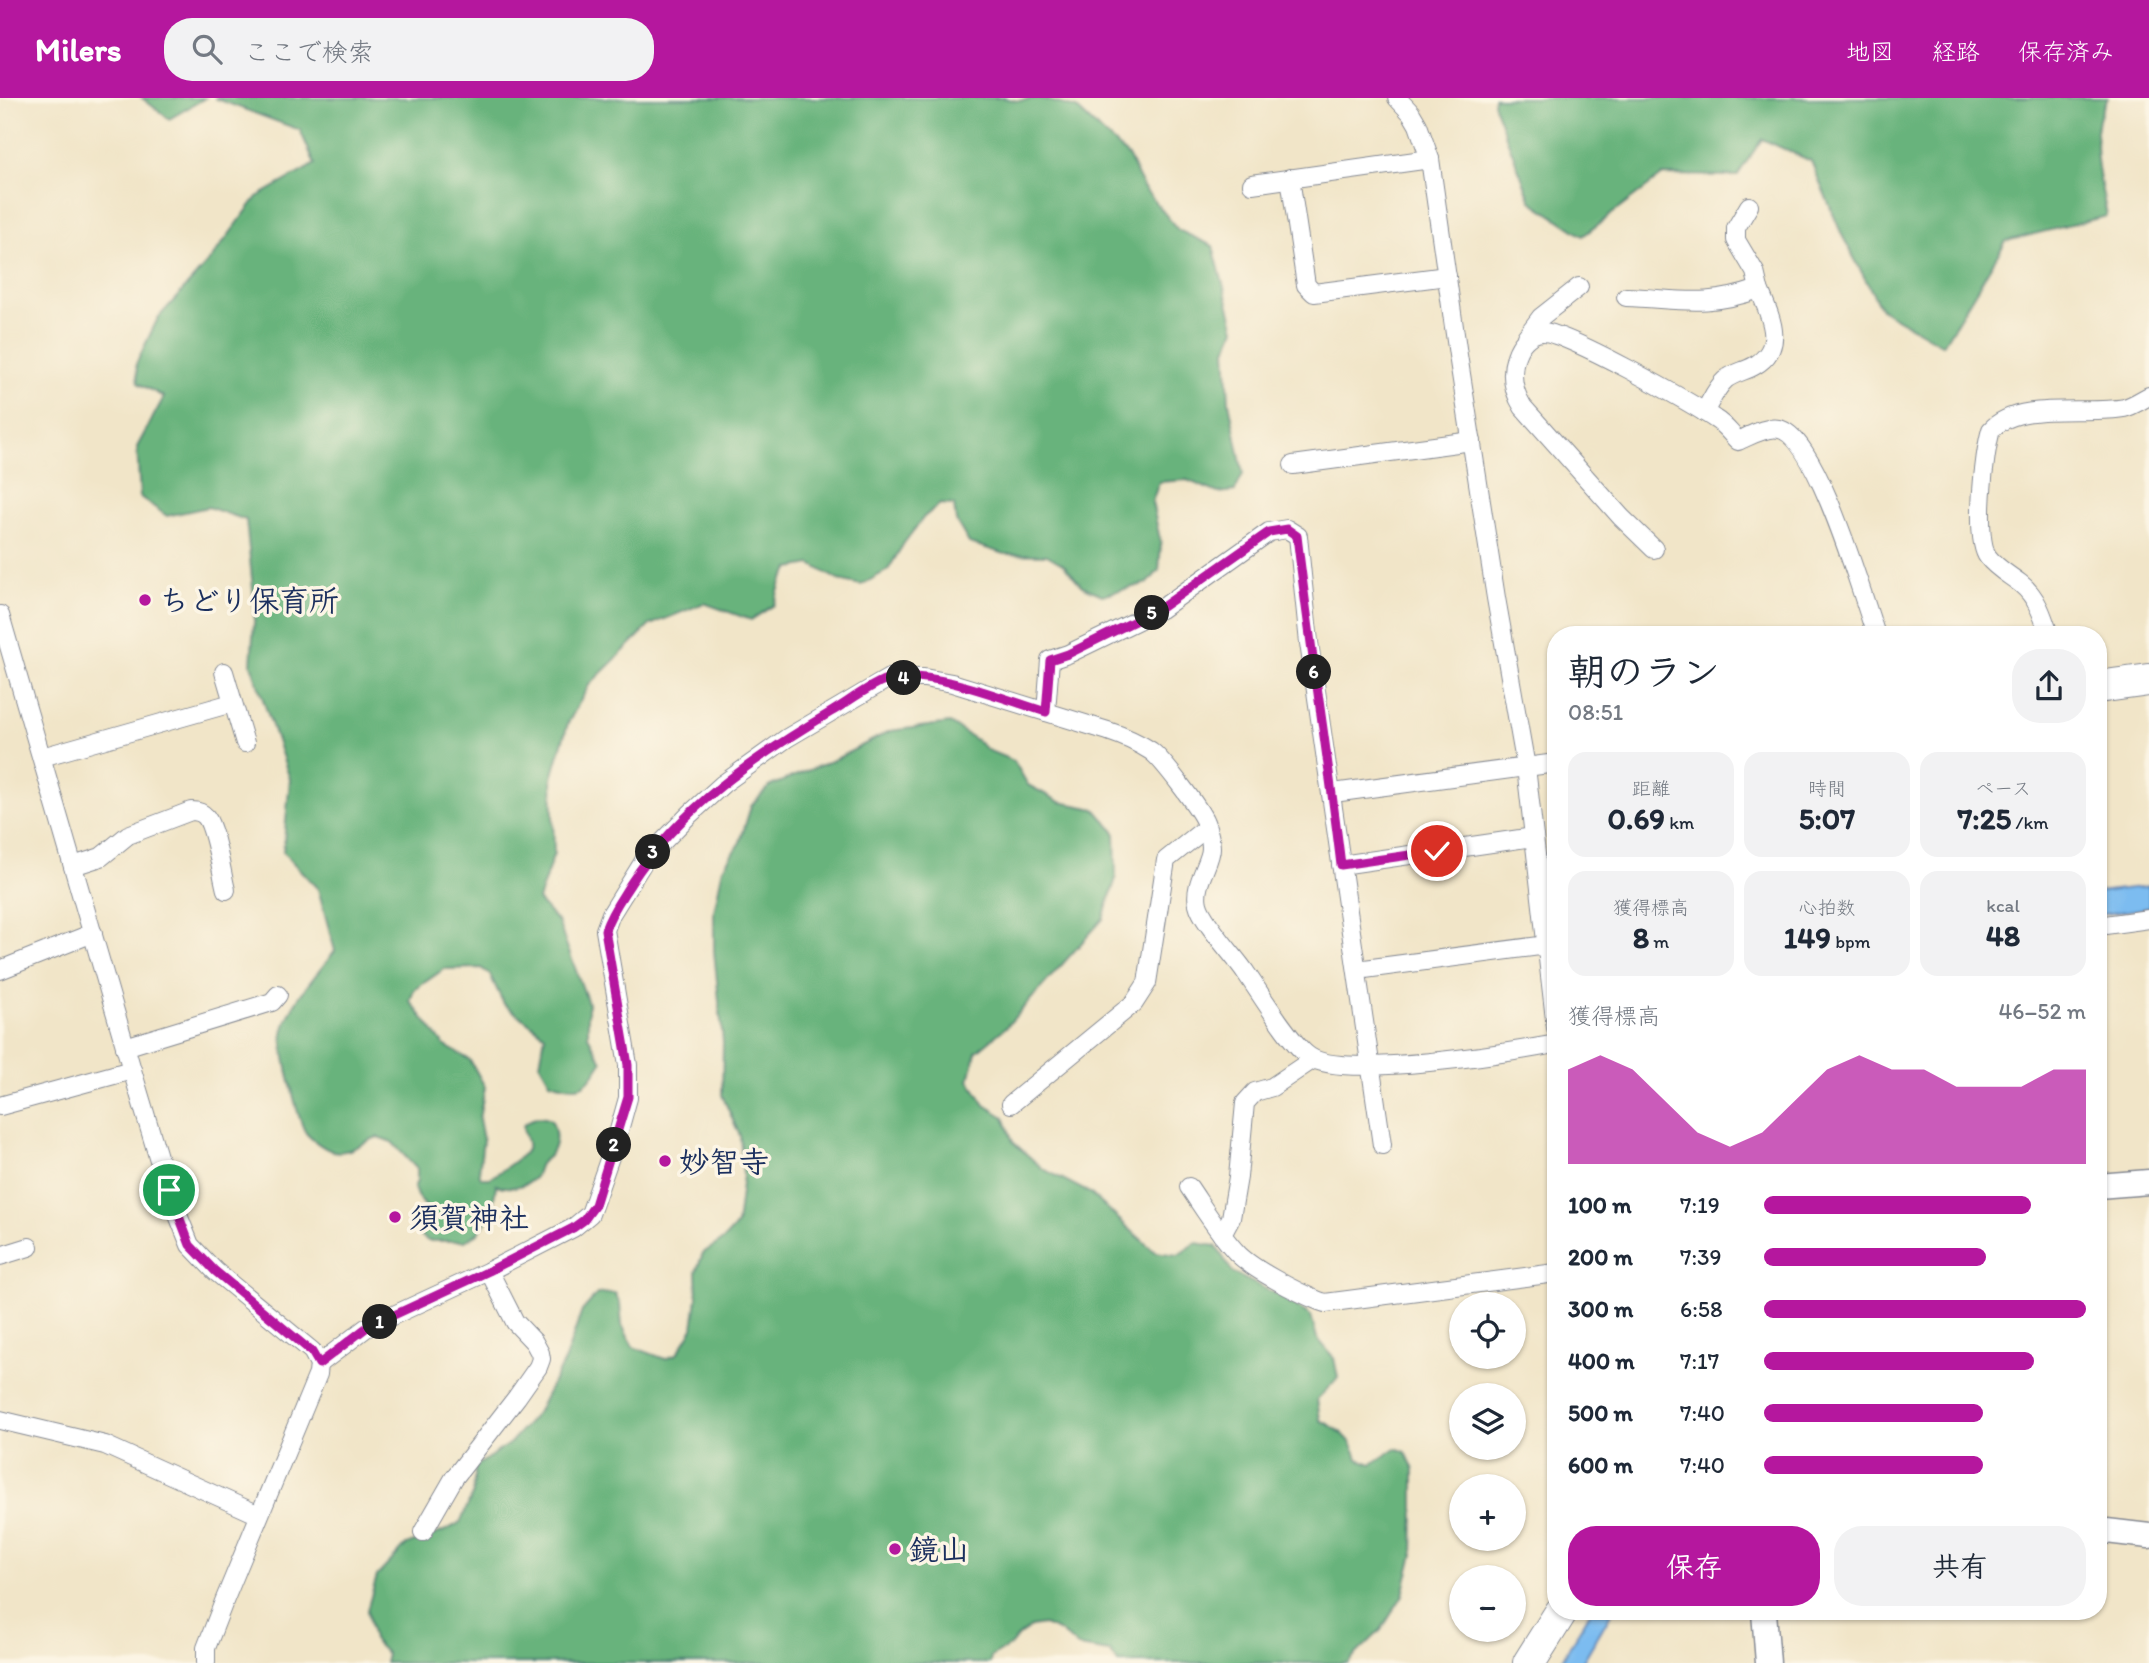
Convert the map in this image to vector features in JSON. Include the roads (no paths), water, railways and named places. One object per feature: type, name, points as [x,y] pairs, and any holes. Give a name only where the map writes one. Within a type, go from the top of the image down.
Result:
[{"type":"highway","points":[[2107,686],[2149,680]]},
{"type":"highway","points":[[1530,1663],[1555,1620]]},
{"type":"street","points":[[1396,98],[1419,125],[1430,159],[1496,598],[1526,767],[1547,953]]},
{"type":"street","points":[[1252,184],[1430,159]]},
{"type":"street","points":[[1290,178],[1306,285],[1314,293],[1447,276]]},
{"type":"street","points":[[1704,412],[1725,379],[1755,365],[1770,351],[1772,319],[1750,261],[1736,240],[1736,228],[1749,206]]},
{"type":"street","points":[[1579,287],[1541,317],[1516,354],[1513,367],[1516,395],[1621,517],[1654,549]]},
{"type":"street","points":[[1626,297],[1708,302],[1732,299],[1759,289]]},
{"type":"street","points":[[1526,338],[1541,332],[1571,339],[1704,412],[1717,420],[1738,441],[1768,429],[1780,429],[1787,433],[1803,449],[1822,481],[1873,626]]},
{"type":"street","points":[[2046,626],[2034,598],[1988,558],[1981,539],[1981,514],[1991,430],[1996,424],[2042,411],[2124,408],[2149,396]]},
{"type":"street","points":[[1293,465],[1472,441]]},
{"type":"street","points":[[1046,712],[1050,660],[1068,654],[1161,608],[1269,532],[1287,529],[1297,536],[1382,1145]]},
{"type":"street","points":[[0,615],[132,1070],[169,1190],[190,1245],[215,1271],[312,1352],[319,1364],[318,1374],[206,1648],[206,1663]]},
{"type":"street","points":[[224,672],[245,743]]},
{"type":"street","points":[[319,1364],[366,1328],[489,1271],[584,1220],[595,1205],[628,1097],[628,1065],[605,930],[611,914],[644,861],[723,784],[810,724],[889,678],[925,678],[952,683],[1132,740],[1154,753],[1205,821],[1211,850],[1200,879],[1198,905],[1276,1015],[1312,1060],[1371,1067],[1547,1046]]},
{"type":"street","points":[[42,757],[232,703]]},
{"type":"street","points":[[1333,793],[1547,764]]},
{"type":"street","points":[[73,866],[101,857],[128,835],[197,811],[210,823],[226,890]]},
{"type":"street","points":[[1011,1104],[1134,1003],[1147,984],[1166,860],[1206,828]]},
{"type":"street","points":[[1341,865],[1534,837]]},
{"type":"street","points":[[2107,925],[2149,919]]},
{"type":"street","points":[[0,970],[93,933]]},
{"type":"street","points":[[1357,970],[1546,945]]},
{"type":"street","points":[[125,1046],[272,1002],[278,995]]},
{"type":"street","points":[[1222,1235],[1231,1218],[1245,1103],[1255,1092],[1272,1087],[1312,1060]]},
{"type":"street","points":[[0,1105],[132,1070]]},
{"type":"street","points":[[2107,1185],[2149,1182]]},
{"type":"street","points":[[1189,1187],[1222,1235],[1250,1263],[1313,1299],[1325,1303],[1547,1274]]},
{"type":"street","points":[[0,1256],[29,1247]]},
{"type":"street","points":[[423,1532],[454,1478],[517,1397],[541,1359],[538,1347],[514,1322],[489,1271]]},
{"type":"street","points":[[0,1420],[105,1445],[259,1515]]},
{"type":"street","points":[[2107,1531],[2149,1536]]},
{"type":"street","points":[[1765,1620],[1768,1663]]},
{"type":"water","points":[[2149,886],[2149,908],[2107,914],[2107,891]]},
{"type":"water","points":[[1585,1620],[1607,1620],[1582,1663],[1560,1663]]},
{"type":"place","name":"ちどり保育所","points":[[145,600]]},
{"type":"place","name":"妙智寺","points":[[665,1161]]},
{"type":"place","name":"須賀神社","points":[[395,1217]]},
{"type":"place","name":"鏡山","points":[[895,1549]]}]
